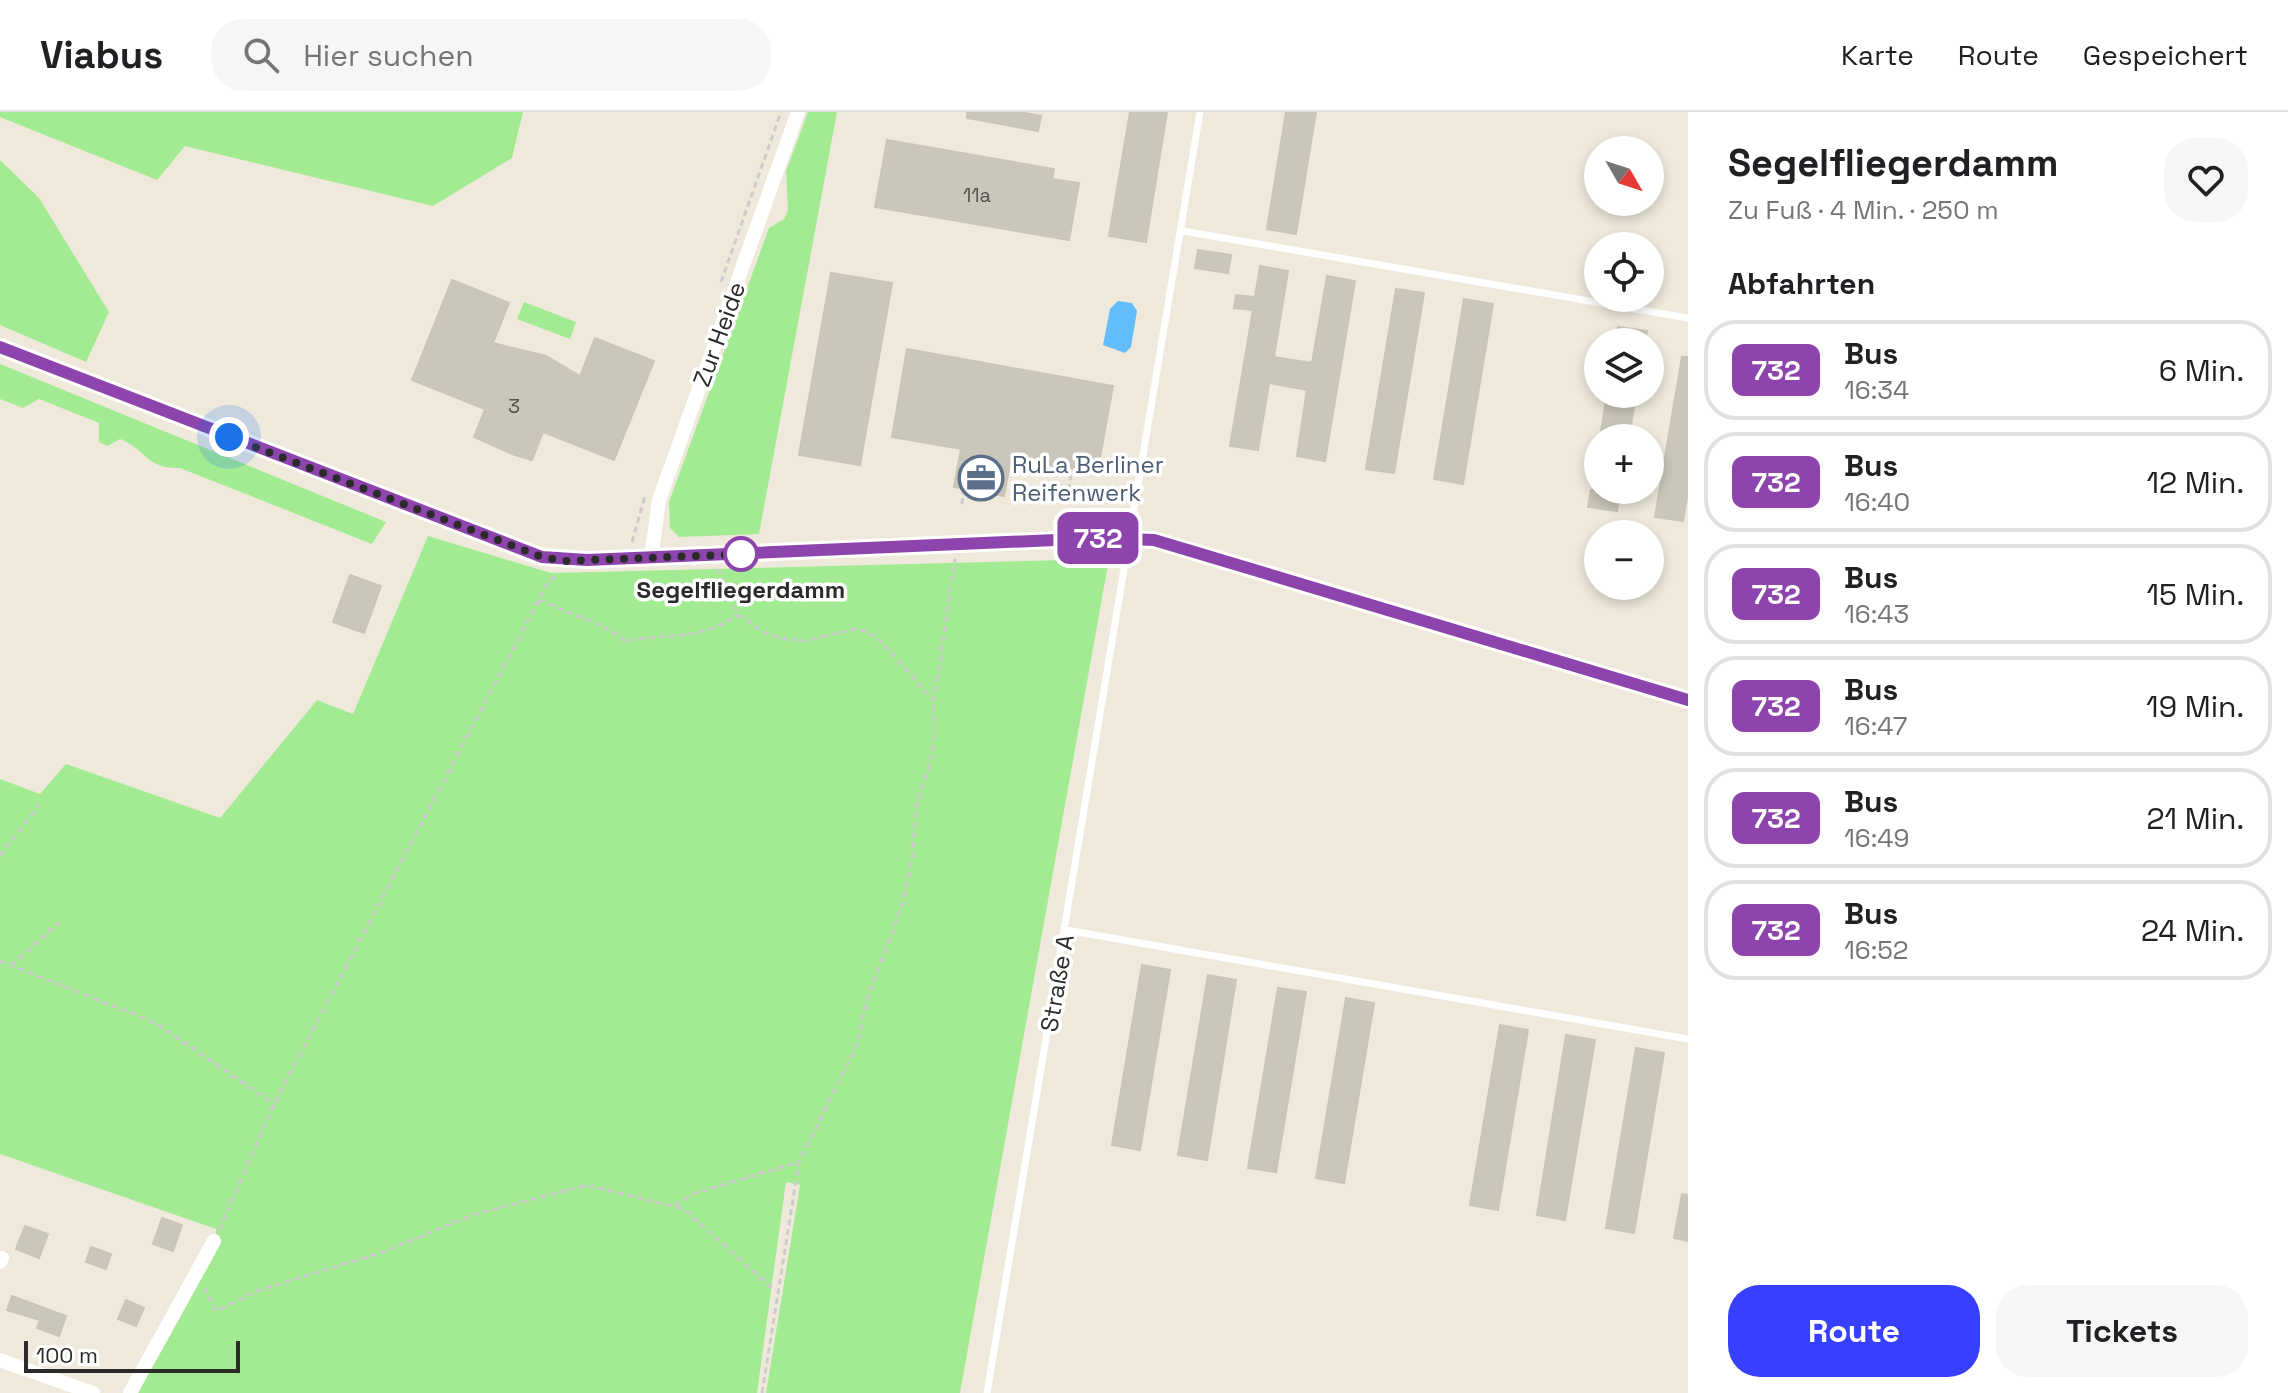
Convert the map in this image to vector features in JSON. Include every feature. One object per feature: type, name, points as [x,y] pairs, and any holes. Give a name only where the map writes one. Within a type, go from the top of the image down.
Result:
[{"type":"street","name":"Zur Heide","points":[[651,558],[659,500],[798,112]]},
{"type":"street","points":[[0,347],[518,550],[565,561],[1101,538],[1154,540],[1688,700]]},
{"type":"street","points":[[130,1393],[214,1241]]},
{"type":"street","points":[[0,1360],[93,1393]]},
{"type":"lane","name":"Straße A","points":[[987,1393],[1183,231],[1200,112]]},
{"type":"lane","points":[[1183,231],[1688,318]]},
{"type":"lane","points":[[1066,930],[1688,1039]]},
{"type":"path","points":[[719,287],[781,112]]},
{"type":"path","points":[[1068,500],[1071,471]]},
{"type":"path","points":[[962,504],[963,493]]},
{"type":"path","points":[[630,545],[645,495]]},
{"type":"path","points":[[762,1393],[799,1162],[858,1043],[866,1002],[903,902],[912,858],[917,801],[935,734],[934,701],[942,669],[957,544]]},
{"type":"path","points":[[710,555],[738,615],[761,631],[805,641],[855,629],[868,632],[882,642],[934,701]]},
{"type":"path","points":[[214,1241],[274,1104],[538,600],[553,576],[564,573]]},
{"type":"path","points":[[538,600],[587,623],[608,626],[625,641],[659,635],[687,637],[723,626],[738,615]]},
{"type":"path","points":[[0,856],[40,804]]},
{"type":"path","points":[[11,965],[59,923]]},
{"type":"path","points":[[0,961],[156,1023],[274,1104]]},
{"type":"path","points":[[673,1206],[695,1193],[799,1162]]},
{"type":"path","points":[[196,1274],[217,1311],[257,1291],[386,1251],[475,1214],[587,1185],[684,1209],[776,1292]]},
{"type":"green space","points":[[0,112],[523,112],[512,158],[433,206],[185,146],[157,180],[0,117]]},
{"type":"green space","points":[[808,112],[837,112],[759,534],[679,537],[670,528],[669,502],[769,228],[784,219],[788,210],[786,171]]},
{"type":"green space","points":[[0,160],[39,198],[109,312],[86,362],[0,325]]},
{"type":"green space","points":[[524,302],[576,322],[570,339],[517,319]]},
{"type":"green space","points":[[0,364],[386,522],[372,544],[180,468],[160,465],[120,439],[107,446],[99,442],[99,423],[39,399],[23,408],[0,399]]},
{"type":"green space","points":[[428,536],[551,573],[1109,559],[960,1393],[766,1393],[800,1185],[786,1182],[757,1393],[138,1393],[215,1254],[216,1229],[0,1154],[0,779],[40,794],[66,764],[220,818],[317,700],[353,714]]},
{"type":"water","points":[[1118,301],[1132,303],[1137,311],[1131,347],[1125,353],[1103,345],[1110,309]]},
{"type":"building","points":[[967,112],[1020,112],[1041,116],[1038,131],[967,118]]},
{"type":"building","points":[[1130,112],[1167,112],[1146,242],[1109,236]]},
{"type":"building","points":[[1286,112],[1316,112],[1296,234],[1267,229]]},
{"type":"building","points":[[887,140],[1054,169],[1052,179],[1079,183],[1069,240],[875,207]]},
{"type":"building","points":[[1198,250],[1231,255],[1228,273],[1195,268]]},
{"type":"building","points":[[1260,266],[1288,271],[1274,357],[1312,363],[1327,276],[1355,281],[1325,461],[1297,456],[1307,390],[1269,383],[1258,450],[1230,446],[1253,310],[1234,308],[1236,295],[1255,297]]},
{"type":"building","points":[[831,273],[892,283],[860,465],[799,455]]},
{"type":"building","points":[[452,280],[509,303],[493,343],[546,356],[580,376],[595,338],[654,361],[614,460],[543,432],[532,460],[512,454],[474,437],[485,409],[412,380]]},
{"type":"building","points":[[1396,289],[1424,293],[1394,473],[1366,469]]},
{"type":"building","points":[[1464,299],[1493,304],[1463,484],[1434,479]]},
{"type":"building","points":[[907,349],[1113,386],[1097,474],[1011,458],[1004,496],[954,487],[961,449],[892,437]]},
{"type":"building","points":[[1682,357],[1688,357],[1688,492],[1683,521],[1655,517],[1657,504],[1664,504],[1664,464]]},
{"type":"building","points":[[1605,408],[1634,408],[1631,424],[1602,424]]},
{"type":"building","points":[[1589,504],[1618,504],[1617,511],[1588,507]]},
{"type":"building","points":[[350,575],[381,586],[364,633],[333,622]]},
{"type":"building","points":[[1142,965],[1170,970],[1140,1150],[1112,1145]]},
{"type":"building","points":[[1208,975],[1236,980],[1207,1160],[1178,1155]]},
{"type":"building","points":[[1278,988],[1306,992],[1276,1172],[1248,1168]]},
{"type":"building","points":[[1346,998],[1374,1003],[1344,1183],[1316,1178]]},
{"type":"building","points":[[1500,1025],[1528,1030],[1498,1210],[1470,1205]]},
{"type":"building","points":[[1566,1035],[1595,1040],[1565,1220],[1537,1215]]},
{"type":"building","points":[[1636,1048],[1664,1053],[1634,1233],[1606,1228]]},
{"type":"building","points":[[1682,1194],[1688,1195],[1688,1241],[1674,1238]]},
{"type":"building","points":[[162,1218],[182,1225],[173,1251],[153,1244]]},
{"type":"building","points":[[25,1226],[48,1234],[39,1258],[16,1249]]},
{"type":"building","points":[[91,1247],[111,1254],[106,1269],[86,1262]]},
{"type":"building","points":[[12,1296],[66,1316],[59,1336],[37,1328],[40,1320],[7,1310]]},
{"type":"building","points":[[126,1300],[144,1308],[136,1326],[118,1319]]},
{"type":"bus line","name":"732","points":[[0,347],[542,557],[565,561],[1101,538],[1154,540],[1688,700]]},
{"type":"place","name":"RuLa Berliner Reifenwerk","points":[[981,478]]},
{"type":"place","name":"Segelfliegerdamm","points":[[741,554]]},
{"type":"route","points":[[229,437],[542,557],[565,561],[748,554],[741,554]]}]
